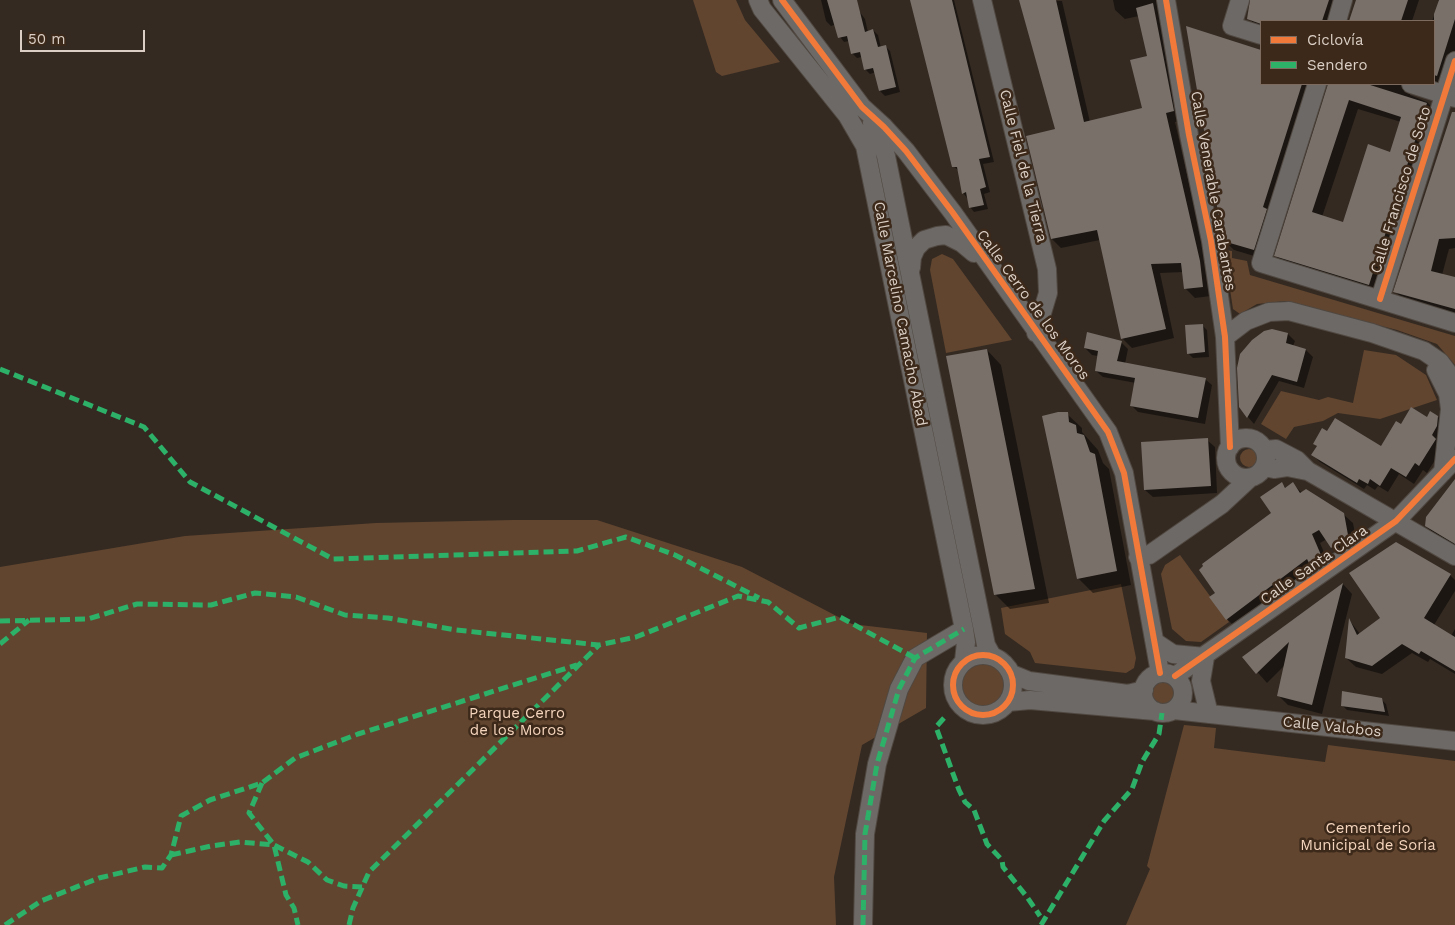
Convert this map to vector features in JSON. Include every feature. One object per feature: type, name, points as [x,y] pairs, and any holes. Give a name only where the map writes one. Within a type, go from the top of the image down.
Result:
[{"type":"street","name":"Calle Marcelino Camacho Abad","points":[[758,0],[762,9],[848,115],[865,146],[964,629],[966,642],[964,661]]},
{"type":"street","name":"Calle Cerro de los Moros","points":[[782,0],[862,108],[884,127],[906,151],[953,213],[992,271],[1087,402],[1114,444],[1124,473],[1155,642],[1175,689]]},
{"type":"street","name":"Calle Fiel de la Tierra","points":[[982,0],[1048,269],[1048,293],[1036,333]]},
{"type":"street","name":"Calle Venerable Carabantes","points":[[1166,0],[1189,135],[1211,241],[1225,337],[1230,447]]},
{"type":"street","points":[[1240,0],[1232,26],[1260,35]]},
{"type":"street","points":[[1337,20],[1343,0]]},
{"type":"street","name":"Calle Francisco de Soto","points":[[1380,299],[1450,96],[1455,61]]},
{"type":"street","points":[[1317,85],[1261,263],[1455,323]]},
{"type":"street","points":[[1414,85],[1450,96]]},
{"type":"street","name":"Calle Marcelino Camacho Abad","points":[[862,108],[880,135],[886,156],[986,645],[992,656]]},
{"type":"street","name":"Calle Cerro de los Moros","points":[[911,284],[912,257],[916,248],[924,240],[937,236],[946,235],[962,243],[992,271]]},
{"type":"street","points":[[1225,337],[1246,321],[1269,312],[1289,311],[1372,333],[1424,351],[1440,362],[1455,382]]},
{"type":"street","points":[[1424,351],[1448,394],[1450,410],[1449,466]]},
{"type":"street","points":[[1228,407],[1248,438]]},
{"type":"street","points":[[1265,459],[1256,476],[1250,478],[1239,477],[1231,471],[1226,459],[1230,447],[1237,440],[1248,438],[1258,441],[1265,459],[1274,469],[1287,467],[1308,471],[1455,556]]},
{"type":"street","name":"Calle Santa Clara","points":[[1144,690],[1149,679],[1175,689],[1204,657],[1396,522],[1449,466]]},
{"type":"street","points":[[1222,504],[1231,471]]},
{"type":"street","points":[[1138,557],[1149,555],[1222,504],[1250,478]]},
{"type":"street","points":[[863,925],[865,834],[877,764],[899,689],[915,658],[964,629]]},
{"type":"street","points":[[1155,642],[1173,654],[1204,657],[1201,680],[1209,714]]},
{"type":"street","points":[[1012,674],[1013,693],[1008,702],[1001,710],[986,715],[971,713],[962,707],[952,689],[953,678],[964,661],[973,656],[992,656],[1000,660],[1012,674],[1029,681],[1128,694],[1144,690],[1146,703],[1156,711]]},
{"type":"street","name":"Calle Valobos","points":[[1008,702],[1030,700],[1162,713],[1175,689],[1209,714],[1455,741]]},
{"type":"green space","points":[[693,0],[736,0],[745,20],[780,62],[722,76],[716,72]]},
{"type":"green space","points":[[1224,250],[1232,251],[1232,258],[1247,261],[1250,275],[1455,336],[1455,365],[1437,344],[1397,330],[1285,301],[1257,304],[1240,314],[1233,309]]},
{"type":"green space","points":[[942,254],[953,259],[1012,340],[946,353],[930,270],[932,259]]},
{"type":"green space","points":[[1364,350],[1396,355],[1426,375],[1437,400],[1380,419],[1338,413],[1323,421],[1294,427],[1286,439],[1261,424],[1281,391],[1319,400],[1328,397],[1353,403]]},
{"type":"green space","points":[[1245,449],[1253,449],[1258,454],[1256,465],[1245,467],[1240,462],[1240,454]]},
{"type":"green space","name":"Parque Cerro de los Moros","points":[[597,520],[742,567],[852,624],[927,633],[926,708],[862,745],[834,877],[836,925],[0,925],[0,567],[185,536],[376,523]]},
{"type":"green space","points":[[1180,555],[1229,622],[1201,642],[1186,641],[1172,629],[1161,574],[1165,565]]},
{"type":"green space","points":[[1121,584],[1136,658],[1134,668],[1126,673],[1035,663],[1030,652],[1005,634],[1001,608]]},
{"type":"green space","points":[[984,663],[996,667],[1002,673],[1006,685],[1002,697],[996,703],[984,707],[972,703],[966,697],[962,685],[966,673],[972,667]]},
{"type":"green space","points":[[1164,678],[1170,679],[1178,687],[1178,699],[1170,707],[1164,708],[1158,707],[1150,699],[1149,693],[1150,687],[1158,679]]},
{"type":"green space","name":"Cementerio Municipal de Soria","points":[[1184,725],[1216,728],[1214,748],[1325,762],[1328,745],[1455,761],[1455,925],[1126,925],[1150,869],[1147,866]]},
{"type":"building","points":[[827,0],[857,0],[865,32],[873,29],[878,47],[886,45],[896,87],[879,91],[873,68],[864,70],[860,52],[851,54],[847,36],[838,38]]},
{"type":"building","points":[[910,0],[952,0],[990,157],[979,159],[986,187],[980,189],[984,205],[969,208],[966,192],[962,194],[957,167],[952,167]]},
{"type":"building","points":[[1019,0],[1056,0],[1084,122],[1142,108],[1130,60],[1147,56],[1136,8],[1153,3],[1174,111],[1166,113],[1200,261],[1203,287],[1184,289],[1181,263],[1151,264],[1166,329],[1121,339],[1097,230],[1051,239],[1026,136],[1055,129]]},
{"type":"building","points":[[1250,0],[1329,0],[1322,20],[1260,20],[1260,24],[1247,19]]},
{"type":"building","points":[[1356,0],[1408,0],[1401,20],[1349,20]]},
{"type":"building","points":[[1439,0],[1455,0],[1455,19],[1437,76],[1435,75],[1434,14]]},
{"type":"building","points":[[1186,26],[1260,50],[1260,85],[1302,85],[1263,207],[1267,209],[1254,250],[1223,241]]},
{"type":"building","points":[[1328,85],[1370,85],[1427,103],[1369,285],[1274,256]],"holes":[[[1349,100],[1401,117],[1390,152],[1368,144],[1343,222],[1312,212]]]},
{"type":"building","points":[[1452,112],[1455,112],[1455,238],[1439,239],[1431,271],[1455,277],[1455,309],[1393,292]]},
{"type":"building","points":[[1203,324],[1205,352],[1187,354],[1185,325]]},
{"type":"building","points":[[1272,329],[1288,333],[1286,343],[1306,349],[1297,382],[1272,375],[1247,418],[1239,407],[1237,368],[1240,354],[1252,340],[1264,331]]},
{"type":"building","points":[[1087,332],[1122,341],[1117,361],[1206,378],[1198,418],[1130,406],[1135,378],[1095,371],[1098,351],[1084,348]]},
{"type":"building","points":[[987,349],[1035,589],[994,595],[946,356]]},
{"type":"building","points":[[1411,407],[1427,417],[1430,411],[1438,416],[1437,426],[1432,435],[1436,439],[1419,466],[1415,463],[1406,477],[1391,468],[1380,486],[1370,479],[1368,484],[1359,479],[1357,483],[1311,455],[1317,446],[1313,444],[1322,428],[1327,431],[1335,418],[1381,446],[1396,421],[1401,424]]},
{"type":"building","points":[[1058,412],[1068,412],[1069,422],[1076,425],[1077,433],[1084,435],[1090,452],[1095,454],[1117,571],[1077,579],[1042,416]]},
{"type":"building","points":[[1208,438],[1211,486],[1144,490],[1141,442]]},
{"type":"building","points":[[1455,479],[1455,544],[1425,526],[1426,517]]},
{"type":"building","points":[[1282,482],[1285,488],[1293,482],[1300,493],[1306,489],[1344,513],[1348,535],[1331,548],[1319,530],[1312,534],[1321,555],[1309,563],[1307,559],[1226,620],[1209,597],[1215,593],[1199,570],[1203,566],[1202,564],[1271,513],[1260,497]]},
{"type":"building","points":[[1396,542],[1451,574],[1424,618],[1455,637],[1455,671],[1421,651],[1419,654],[1402,644],[1372,666],[1345,658],[1349,618],[1357,635],[1380,618],[1349,573]]},
{"type":"building","points":[[1343,583],[1312,705],[1277,696],[1289,642],[1256,674],[1242,657]]},
{"type":"building","points":[[1342,691],[1382,698],[1385,712],[1341,706]]},
{"type":"marked path","points":[[0,369],[144,427],[190,482],[333,559],[577,551],[626,537],[675,555],[759,598]]},
{"type":"marked path","points":[[0,621],[88,619],[137,604],[211,605],[255,593],[296,597],[345,615],[388,618],[456,630],[599,645],[636,637],[738,596],[768,602],[799,628],[840,617],[915,658]]},
{"type":"marked path","points":[[0,644],[29,620]]},
{"type":"marked path","points":[[863,925],[865,834],[877,764],[899,689],[915,658],[964,629]]},
{"type":"marked path","points":[[349,925],[353,908],[369,872],[599,645]]},
{"type":"marked path","points":[[5,925],[41,901],[99,878],[145,867],[162,868],[171,855],[181,816],[210,800],[262,783],[295,758],[358,734],[577,665]]},
{"type":"marked path","points":[[1041,925],[1104,821],[1132,789],[1142,762],[1159,734],[1162,713]]},
{"type":"marked path","points":[[944,718],[936,727],[959,790],[965,802],[974,810],[987,844],[1002,860],[1003,867],[1040,916]]},
{"type":"marked path","points":[[262,783],[249,813],[274,845],[286,895],[294,908],[298,925]]},
{"type":"marked path","points":[[171,855],[240,842],[274,845],[308,862],[327,880],[344,886],[362,887]]},
{"type":"cycle path","points":[[782,0],[862,107],[906,151],[953,213],[1108,432],[1124,473],[1160,673]]},
{"type":"cycle path","points":[[1166,0],[1189,135],[1211,241],[1225,337],[1230,447]]},
{"type":"cycle path","points":[[1380,299],[1455,61]]},
{"type":"cycle path","points":[[1175,676],[1396,521],[1455,459]]},
{"type":"cycle path","points":[[977,655],[989,655],[1000,660],[1008,668],[1013,679],[1013,685],[1011,697],[1000,710],[989,715],[977,715],[966,710],[958,702],[953,691],[953,679],[958,668],[966,660],[977,655]]}]
